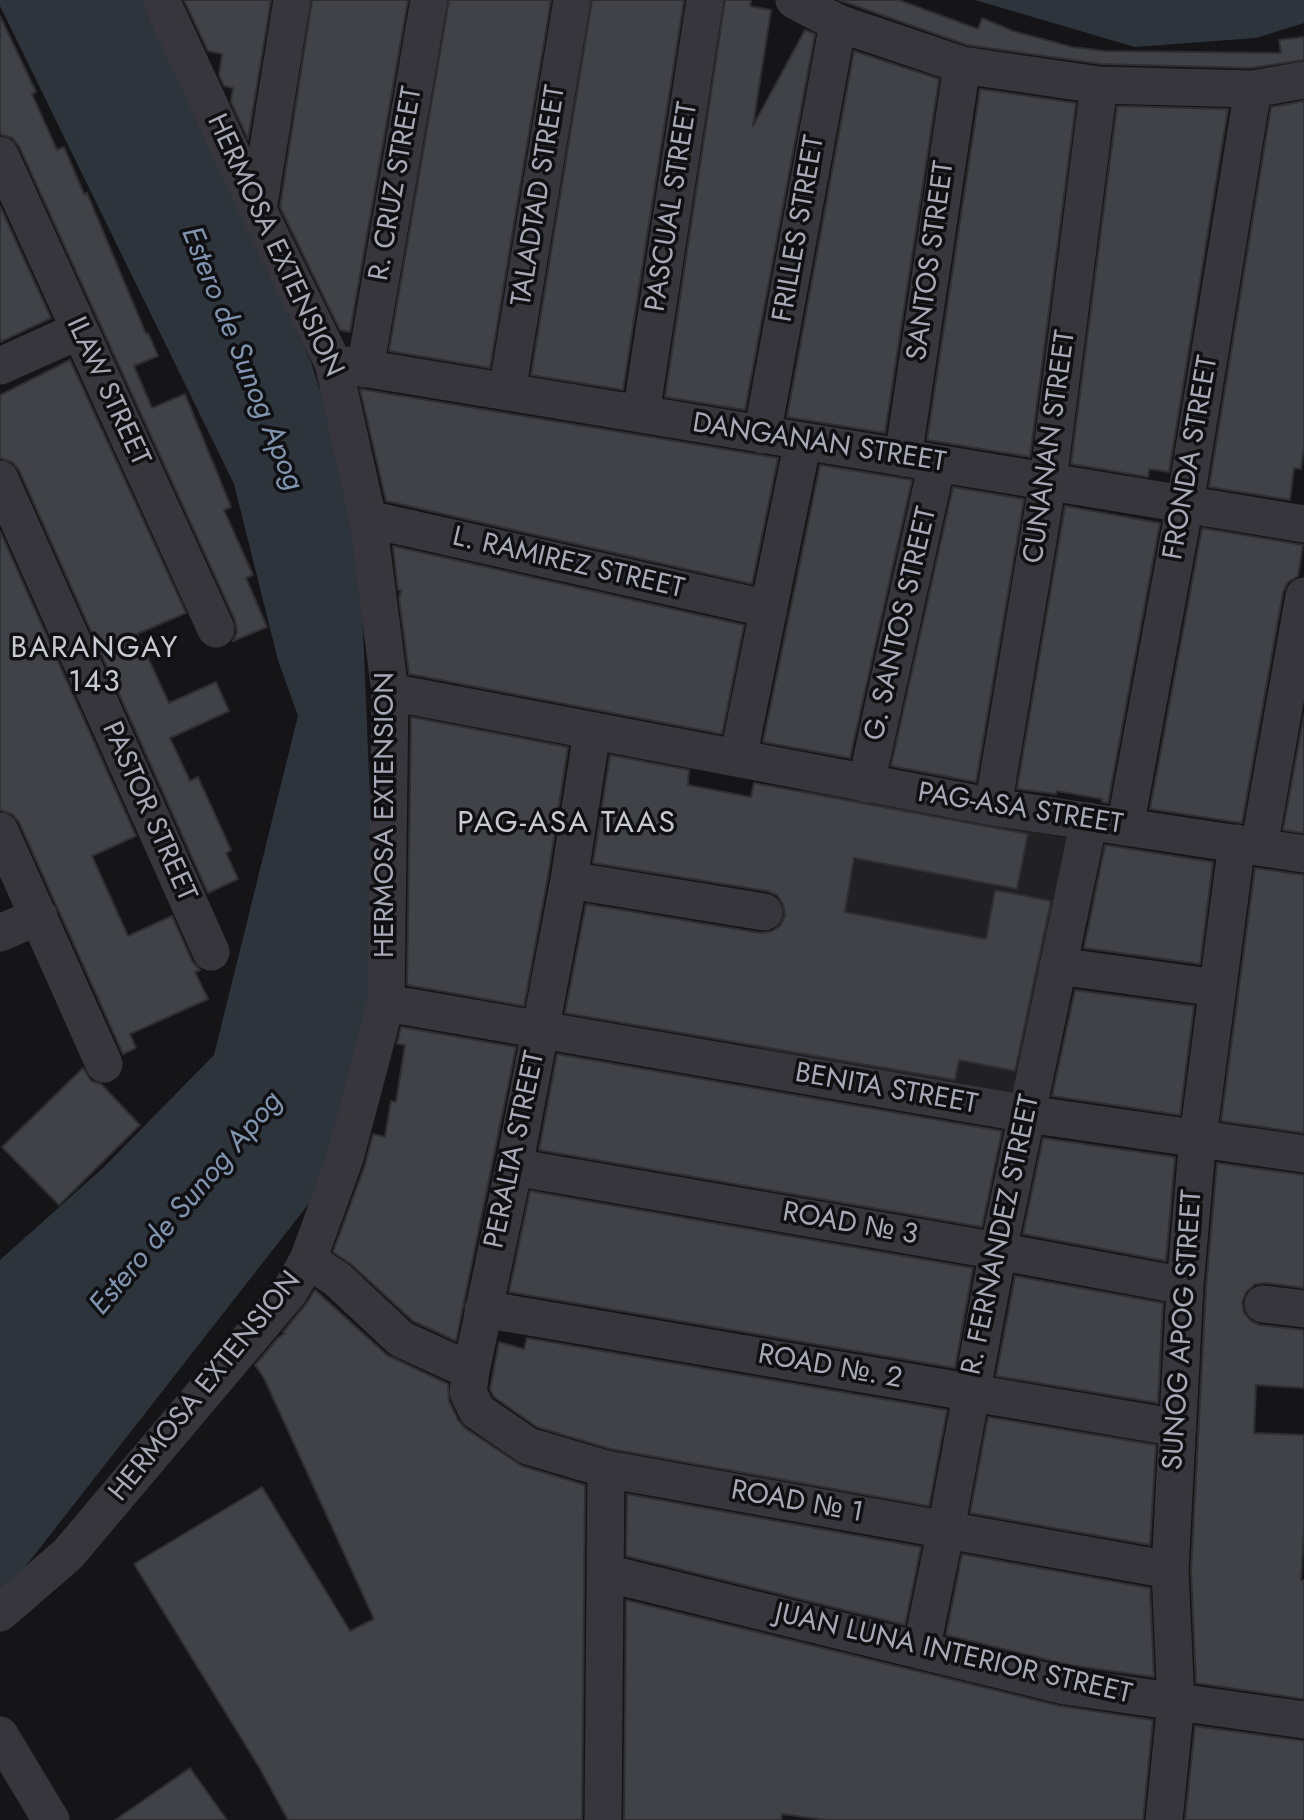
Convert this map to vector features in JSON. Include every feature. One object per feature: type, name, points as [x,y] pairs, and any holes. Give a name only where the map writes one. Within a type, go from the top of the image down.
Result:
[{"type":"street","points":[[258,210],[292,0]]},
{"type":"street","name":"R. CRUZ STREET","points":[[349,366],[429,0]]},
{"type":"street","name":"TALADTAD STREET","points":[[507,392],[572,0]]},
{"type":"street","name":"PASCUAL STREET","points":[[641,414],[705,0]]},
{"type":"street","points":[[794,0],[838,23],[962,65],[1099,85],[1253,89],[1304,80]]},
{"type":"street","name":"HERMOSA EXTENSION","points":[[0,1613],[68,1555],[290,1291],[308,1260],[345,1158],[386,1003],[390,692],[349,366],[258,210],[162,1]]},
{"type":"street","name":"FRILLES STREET","points":[[762,435],[838,23]]},
{"type":"street","name":"SANTOS STREET","points":[[920,460],[962,65]]},
{"type":"street","name":"CUNANAN STREET","points":[[993,807],[1048,481],[1099,85]]},
{"type":"street","name":"FRONDA STREET","points":[[1125,827],[1185,504],[1253,89]]},
{"type":"street","name":"ILAW STREET","points":[[0,155],[216,629]]},
{"type":"street","points":[[0,366],[78,331]]},
{"type":"street","name":"DANGANAN STREET","points":[[349,366],[1304,524]]},
{"type":"street","points":[[738,758],[803,441]]},
{"type":"street","name":"G. SANTOS STREET","points":[[866,784],[920,460]]},
{"type":"street","name":"PASTOR STREET","points":[[0,479],[211,952]]},
{"type":"street","name":"L. RAMIREZ STREET","points":[[368,519],[769,610]]},
{"type":"street","name":"SUNOG APOG STREET","points":[[1164,1820],[1176,1703],[1170,1570],[1185,1286],[1198,1137],[1217,988],[1304,596]]},
{"type":"street","name":"PAG-ASA STREET","points":[[390,692],[993,807],[1304,854]]},
{"type":"street","name":"PERALTA STREET","points":[[471,1371],[541,1030],[569,880],[592,732]]},
{"type":"street","name":"R. FERNANDEZ STREET","points":[[921,1651],[998,1251],[1089,821]]},
{"type":"street","points":[[0,831],[104,1064]]},
{"type":"street","points":[[569,880],[764,912]]},
{"type":"street","points":[[0,933],[38,916]]},
{"type":"street","points":[[1058,966],[1217,988]]},
{"type":"street","name":"BENITA STREET","points":[[386,1003],[1027,1114],[1304,1154]]},
{"type":"street","name":"ROAD № 3","points":[[514,1167],[1185,1286]]},
{"type":"street","points":[[308,1260],[338,1279],[401,1339],[471,1371]]},
{"type":"street","points":[[1263,1304],[1304,1309]]},
{"type":"street","name":"ROAD №. 2","points":[[483,1309],[1178,1428]]},
{"type":"street","name":"ROAD № 1","points":[[471,1371],[468,1392],[477,1411],[528,1446],[606,1469],[1170,1570]]},
{"type":"street","points":[[603,1820],[606,1469]]},
{"type":"street","name":"JUAN LUNA INTERIOR STREET","points":[[606,1573],[1065,1686],[1304,1720]]},
{"type":"street","points":[[0,1735],[51,1820]]},
{"type":"shaded area","points":[[802,788],[1068,838],[1015,1097],[752,1047]]},
{"type":"water","name":"Estero de Sunog Apog","points":[[0,0],[147,0],[311,362],[358,512],[378,989],[325,1183],[0,1599],[0,1260],[103,1168],[214,1055],[298,716],[278,660],[234,484],[0,6]]},
{"type":"water","points":[[975,0],[1304,0],[1304,23],[1256,38],[1135,47]]},
{"type":"building","points":[[184,0],[271,0],[248,139],[231,102],[233,88],[224,86],[219,75],[222,54],[208,51]]},
{"type":"building","points":[[312,0],[408,0],[350,332],[340,330],[280,207]]},
{"type":"building","points":[[449,0],[551,0],[490,368],[389,351]]},
{"type":"building","points":[[592,0],[684,0],[623,390],[531,375]]},
{"type":"building","points":[[725,0],[751,0],[750,6],[771,10],[753,126],[805,30],[815,34],[745,410],[665,397]]},
{"type":"building","points":[[839,0],[899,0],[978,29],[982,18],[1013,31],[1072,47],[1105,51],[1281,53],[1279,40],[1304,37],[1304,60],[1251,68],[1101,64],[967,45]]},
{"type":"building","points":[[0,16],[36,92],[32,94],[57,150],[64,147],[84,194],[87,193],[146,334],[148,333],[158,356],[134,366],[152,408],[185,394],[231,507],[224,510],[253,575],[246,578],[267,627],[233,641],[237,632],[235,620],[19,146],[12,138],[0,134]]},
{"type":"building","points":[[854,51],[939,79],[885,433],[787,417]]},
{"type":"building","points":[[980,89],[1076,103],[1030,457],[927,440]]},
{"type":"building","points":[[1304,101],[1304,447],[1301,469],[1294,468],[1290,500],[1209,487],[1271,107]]},
{"type":"building","points":[[1117,106],[1228,109],[1169,472],[1149,469],[1148,477],[1071,464]]},
{"type":"building","points":[[0,206],[51,318],[0,342]]},
{"type":"building","points":[[70,360],[186,613],[137,634],[169,703],[216,682],[229,711],[170,738],[190,781],[198,777],[231,850],[226,853],[238,879],[208,893],[19,470],[12,462],[0,458],[0,395]]},
{"type":"building","points":[[360,389],[778,458],[752,584],[386,501]]},
{"type":"building","points":[[820,465],[912,480],[850,758],[763,742]]},
{"type":"building","points":[[953,487],[1024,499],[976,782],[891,766]]},
{"type":"building","points":[[1065,506],[1160,523],[1108,803],[1102,802],[1102,799],[1057,791],[1056,794],[1017,789]]},
{"type":"building","points":[[1202,528],[1303,545],[1298,576],[1288,582],[1283,592],[1242,823],[1150,809]]},
{"type":"building","points":[[0,531],[136,836],[92,856],[128,936],[172,916],[192,961],[200,970],[195,972],[208,999],[130,1034],[136,1048],[123,1054],[19,822],[12,814],[0,810]]},
{"type":"building","points":[[393,546],[744,625],[722,734],[409,674],[399,598],[401,590],[398,590]]},
{"type":"building","points":[[1304,715],[1304,828],[1303,833],[1283,830]]},
{"type":"building","points":[[411,717],[568,747],[524,1006],[407,985]]},
{"type":"building","points":[[610,755],[689,770],[688,785],[751,797],[754,783],[1028,834],[1017,889],[854,858],[845,912],[986,939],[995,890],[1051,901],[1015,1071],[959,1060],[955,1080],[565,1013],[586,904],[761,933],[780,926],[785,916],[783,904],[777,895],[767,891],[593,863]]},
{"type":"building","points":[[1105,845],[1213,862],[1200,964],[1084,948]]},
{"type":"building","points":[[1255,868],[1304,875],[1304,1133],[1221,1121]]},
{"type":"building","points":[[1075,990],[1194,1006],[1180,1115],[1052,1096]]},
{"type":"building","points":[[401,1027],[516,1047],[456,1341],[413,1321],[351,1264],[333,1252],[365,1165],[373,1134],[385,1137],[391,1101],[396,1102],[405,1045],[397,1044]]},
{"type":"building","points":[[557,1054],[1002,1131],[982,1227],[539,1150]]},
{"type":"building","points":[[83,1068],[91,1081],[101,1084],[140,1125],[59,1205],[2,1147]]},
{"type":"building","points":[[1043,1138],[1175,1157],[1166,1261],[1023,1234]]},
{"type":"building","points":[[1217,1163],[1304,1175],[1304,1288],[1255,1284],[1246,1292],[1242,1302],[1244,1313],[1251,1321],[1260,1325],[1304,1330],[1304,1388],[1256,1385],[1254,1433],[1304,1435],[1301,1580],[1304,1580],[1304,1699],[1196,1683],[1191,1570],[1206,1287]]},
{"type":"building","points":[[530,1191],[973,1268],[955,1368],[509,1292]]},
{"type":"building","points":[[1015,1276],[1163,1303],[1158,1403],[996,1376]]},
{"type":"building","points":[[315,1290],[387,1355],[448,1384],[449,1401],[465,1428],[522,1466],[585,1485],[582,1820],[288,1820],[259,1767],[134,1564],[262,1487],[350,1631],[374,1619],[264,1378],[255,1365],[285,1333],[283,1332]]},
{"type":"building","points":[[527,1338],[947,1410],[929,1506],[611,1449],[537,1427],[494,1397],[490,1389],[499,1342],[524,1349]]},
{"type":"building","points":[[988,1417],[1156,1445],[1150,1545],[970,1513]]},
{"type":"building","points":[[627,1494],[921,1547],[905,1625],[626,1556]]},
{"type":"building","points":[[962,1554],[1150,1588],[1154,1677],[1069,1665],[946,1635]]},
{"type":"building","points":[[626,1600],[1060,1706],[1153,1720],[1143,1820],[826,1820],[782,1814],[781,1820],[624,1820]]},
{"type":"building","points":[[1195,1726],[1304,1741],[1304,1820],[1185,1820]]},
{"type":"building","points":[[190,1768],[227,1820],[115,1820]]},
{"type":"district","name":"BARANGAY 143","points":[[95,667]]},
{"type":"district","name":"PAG-ASA TAAS","points":[[567,825]]}]
